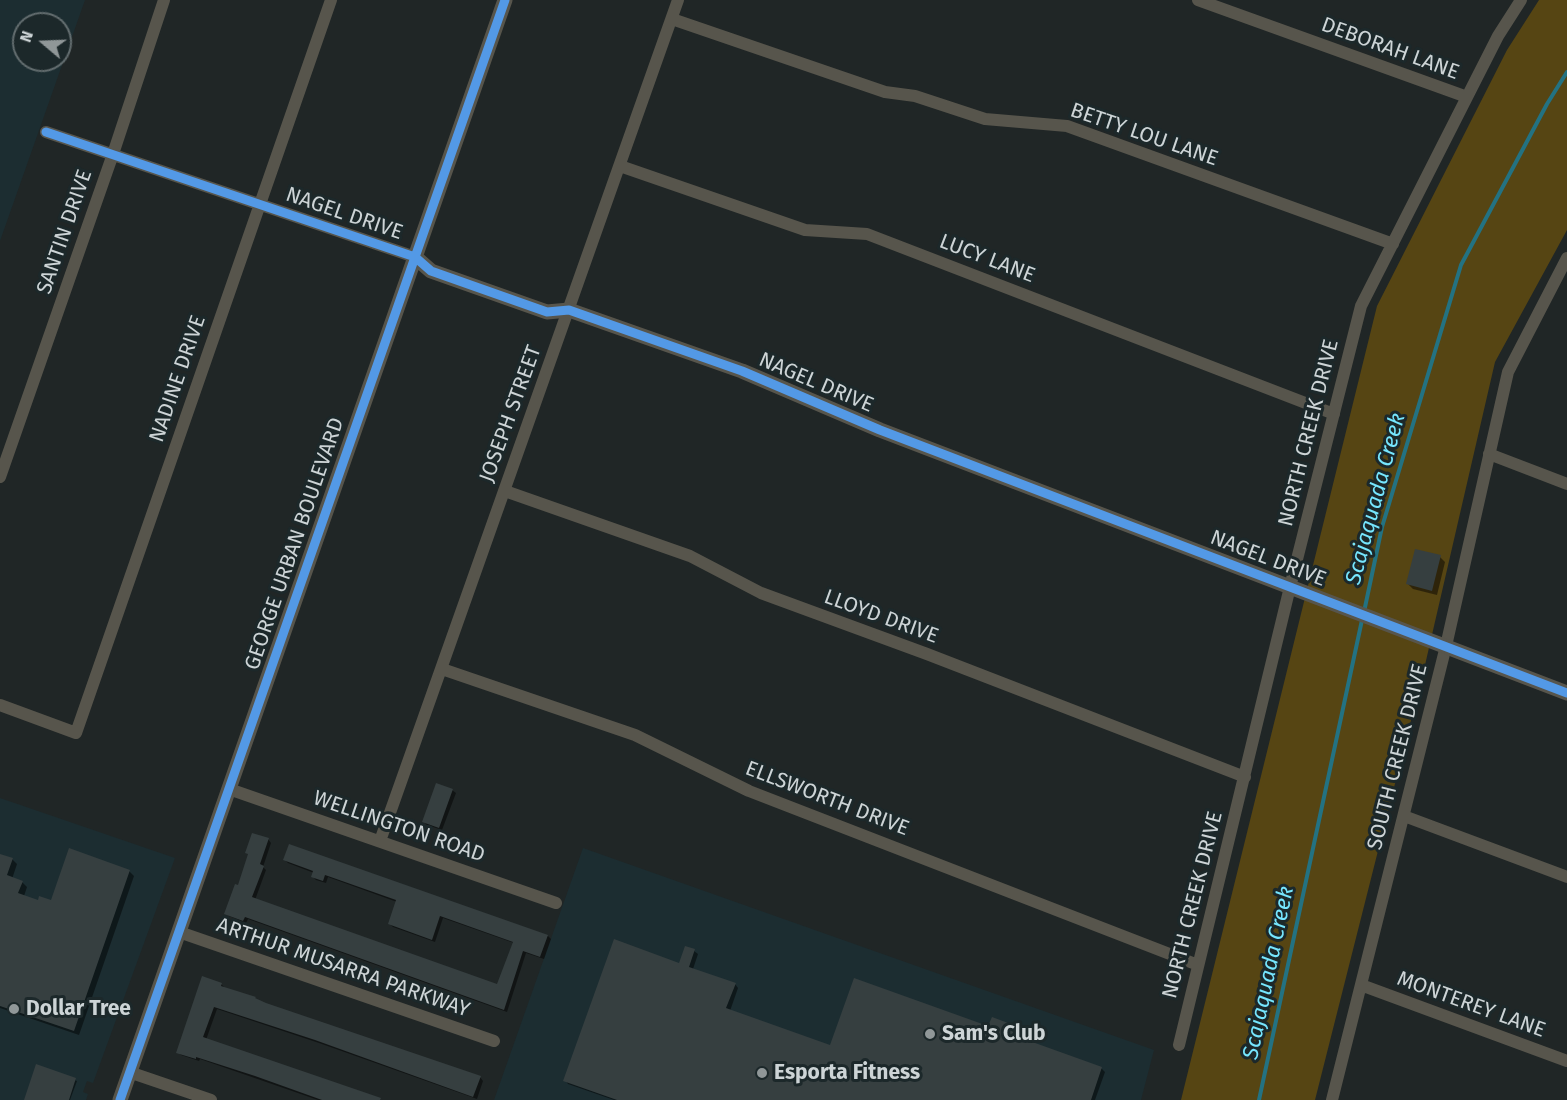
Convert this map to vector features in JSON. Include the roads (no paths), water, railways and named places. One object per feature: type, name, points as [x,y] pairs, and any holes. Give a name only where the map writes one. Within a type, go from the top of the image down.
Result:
[{"type":"street","name":"SANTIN DRIVE","points":[[0,477],[113,154],[164,0]]},
{"type":"street","name":"NADINE DRIVE","points":[[0,705],[76,733],[330,0]]},
{"type":"street","name":"GEORGE URBAN BOULEVARD","points":[[120,1100],[505,0]]},
{"type":"street","name":"JOSEPH STREET","points":[[380,842],[678,0]]},
{"type":"street","name":"DEBORAH LANE","points":[[1198,0],[1467,97]]},
{"type":"street","name":"NORTH CREEK DRIVE","points":[[1179,1045],[1361,306],[1498,36],[1521,0]]},
{"type":"street","name":"BETTY LOU LANE","points":[[672,19],[885,92],[915,96],[985,119],[1067,126],[1393,244]]},
{"type":"street","name":"NAGEL DRIVE","points":[[46,132],[415,257],[431,271],[547,312],[569,310],[742,371],[880,430],[1567,693]]},
{"type":"street","name":"LUCY LANE","points":[[620,166],[805,230],[867,234],[1334,414]]},
{"type":"street","name":"SOUTH CREEK DRIVE","points":[[1332,1100],[1446,646],[1508,372],[1567,258]]},
{"type":"street","points":[[1554,284],[1567,289]]},
{"type":"street","points":[[1490,454],[1567,484]]},
{"type":"street","name":"LLOYD DRIVE","points":[[505,491],[690,556],[761,593],[927,654],[1245,777]]},
{"type":"street","name":"ELLSWORTH DRIVE","points":[[442,669],[635,735],[749,791],[1198,964]]},
{"type":"street","name":"WELLINGTON ROAD","points":[[229,789],[556,903]]},
{"type":"street","points":[[1404,816],[1567,877]]},
{"type":"street","name":"ARTHUR MUSARRA PARKWAY","points":[[179,932],[494,1041]]},
{"type":"street","name":"MONTEREY LANE","points":[[1361,984],[1567,1062]]},
{"type":"street","points":[[129,1072],[211,1100]]},
{"type":"waterway","name":"Scajaquada Creek","points":[[1364,612],[1382,527],[1461,265],[1547,104],[1567,72]]},
{"type":"waterway","name":"Scajaquada Creek","points":[[1259,1100],[1362,620]]},
{"type":"place","name":"Dollar Tree","points":[[14,1009]]},
{"type":"place","name":"Sam's Club","points":[[930,1034]]},
{"type":"place","name":"Esporta Fitness","points":[[762,1073]]}]
